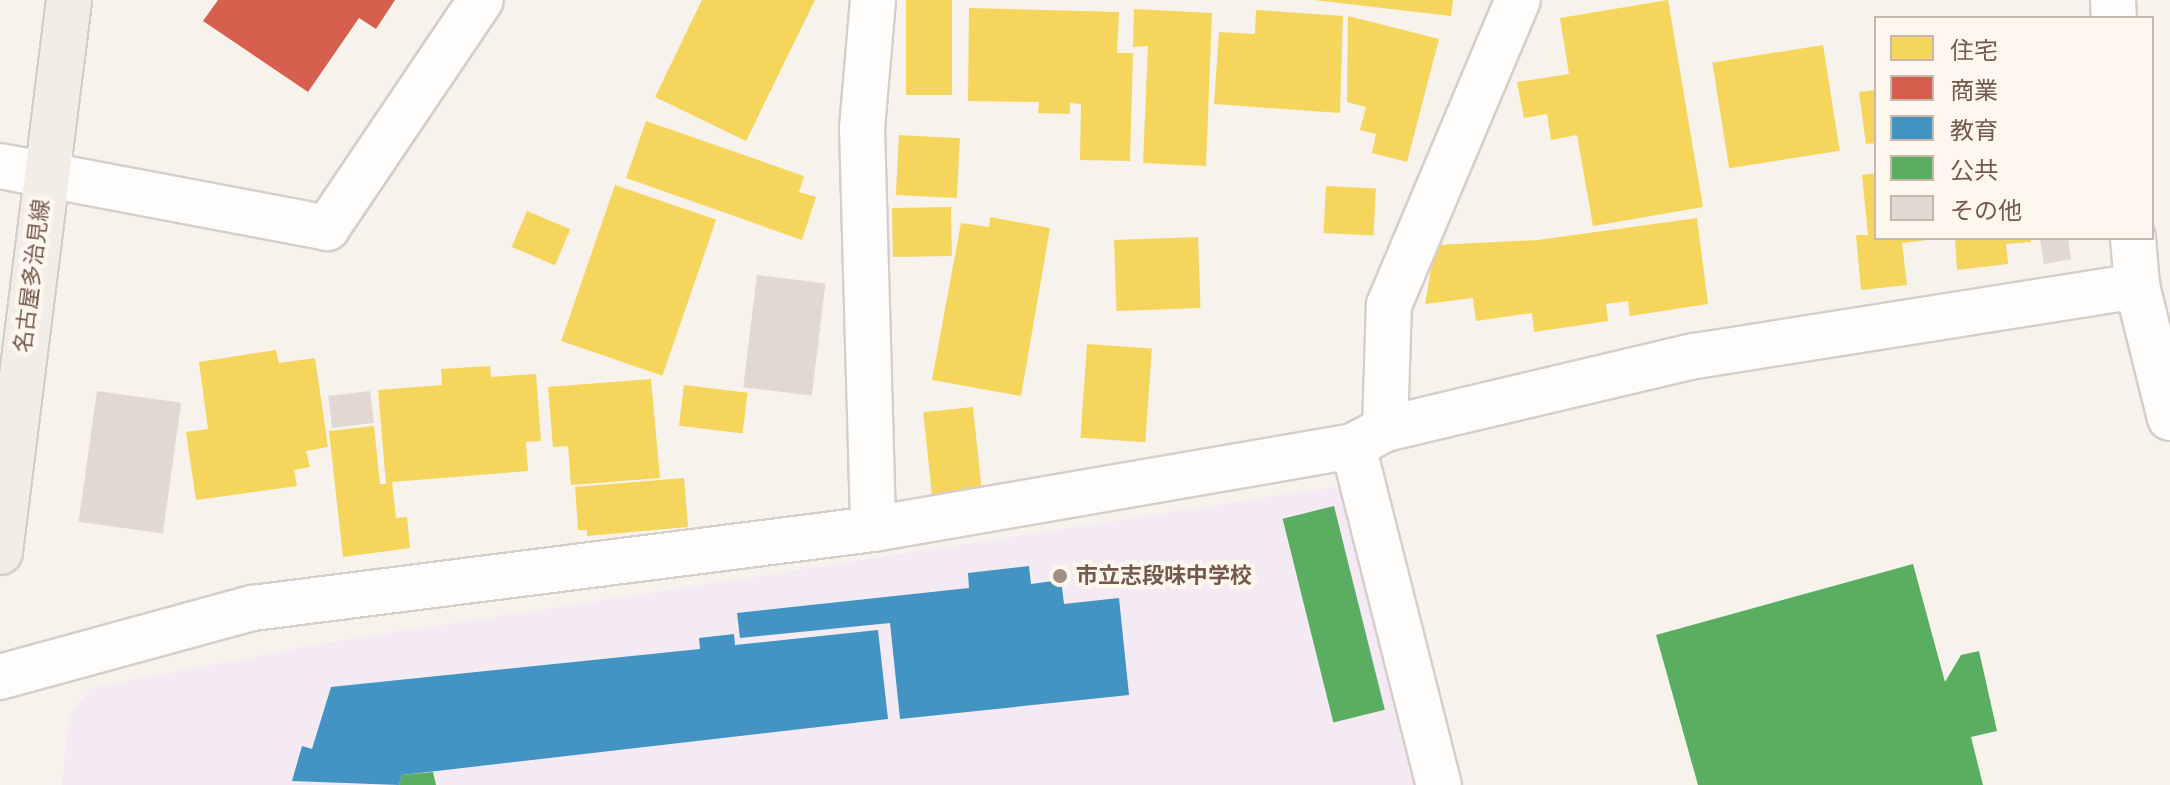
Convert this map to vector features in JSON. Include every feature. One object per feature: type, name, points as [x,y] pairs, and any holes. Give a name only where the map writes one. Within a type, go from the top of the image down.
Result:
[{"type":"main road","name":"名古屋多治見線","points":[[0,552],[45,171],[69,0]]},
{"type":"street","points":[[0,166],[45,171],[327,228],[481,0]]},
{"type":"street","points":[[873,0],[862,128],[873,529]]},
{"type":"street","points":[[1439,785],[1369,437],[1389,305],[1518,0]]},
{"type":"street","points":[[2133,240],[2137,286],[2170,418]]},
{"type":"street","points":[[0,677],[253,608],[873,529],[1369,437],[1695,356],[2137,286]]},
{"type":"shaded area","name":"市立志段味中学校","points":[[1340,486],[1416,785],[62,785],[69,716],[91,688],[326,643]]},
{"type":"building: 住宅","points":[[702,0],[815,0],[746,141],[655,97]]},
{"type":"building: 住宅","points":[[906,0],[952,0],[952,95],[906,95]]},
{"type":"building: 住宅","points":[[1314,0],[1453,0],[1451,16]]},
{"type":"building: 住宅","points":[[1668,0],[1703,207],[1593,226],[1577,135],[1551,140],[1547,114],[1524,118],[1517,82],[1569,74],[1560,18]]},
{"type":"building: 住宅","points":[[969,8],[1119,12],[1117,53],[1133,53],[1130,161],[1080,160],[1081,104],[1070,103],[1070,114],[1038,113],[1039,102],[968,101]]},
{"type":"building: 住宅","points":[[1134,9],[1212,13],[1206,166],[1143,163],[1148,46],[1133,47]]},
{"type":"building: 住宅","points":[[1256,10],[1343,16],[1340,113],[1214,104],[1219,32],[1255,34]]},
{"type":"building: 住宅","points":[[1348,16],[1439,39],[1407,162],[1372,153],[1376,134],[1360,130],[1366,107],[1347,102]]},
{"type":"building: 住宅","points":[[1823,45],[1840,151],[1729,168],[1712,63]]},
{"type":"building: 住宅","points":[[1874,90],[1874,143],[1866,144],[1859,92]]},
{"type":"building: 住宅","points":[[646,121],[804,176],[799,192],[816,197],[802,240],[626,178]]},
{"type":"building: 住宅","points":[[899,135],[960,138],[957,198],[896,195]]},
{"type":"building: 住宅","points":[[1874,173],[1874,240],[1928,240],[1902,243],[1907,285],[1861,290],[1856,235],[1868,235],[1862,175]]},
{"type":"building: 住宅","points":[[615,185],[716,220],[662,376],[561,341]]},
{"type":"building: 住宅","points":[[1326,186],[1376,189],[1373,236],[1324,233]]},
{"type":"building: 住宅","points":[[951,207],[952,256],[893,257],[892,208]]},
{"type":"building: 住宅","points":[[527,211],[570,229],[555,265],[512,247]]},
{"type":"building: 住宅","points":[[990,217],[1050,228],[1021,396],[932,380],[961,223],[989,227]]},
{"type":"building: 住宅","points":[[1697,218],[1708,304],[1630,316],[1628,301],[1606,304],[1608,321],[1534,332],[1532,313],[1476,321],[1473,298],[1425,304],[1435,245],[1538,240]]},
{"type":"building: 住宅","points":[[1198,237],[1200,308],[1117,311],[1114,240]]},
{"type":"building: 住宅","points":[[1955,240],[2031,240],[2006,244],[2008,264],[1957,270]]},
{"type":"building: 住宅","points":[[1087,344],[1152,349],[1145,442],[1080,438]]},
{"type":"building: 住宅","points":[[276,350],[279,363],[315,358],[328,447],[306,451],[310,467],[294,470],[297,486],[196,500],[186,432],[208,429],[199,362]]},
{"type":"building: 住宅","points":[[490,366],[491,377],[536,374],[541,441],[526,442],[528,471],[392,482],[396,518],[407,517],[410,548],[343,557],[329,431],[374,426],[380,484],[386,484],[378,390],[442,385],[441,369]]},
{"type":"building: 住宅","points":[[651,379],[660,478],[571,485],[568,446],[553,447],[548,387]]},
{"type":"building: 住宅","points":[[684,385],[748,393],[743,433],[679,426]]},
{"type":"building: 住宅","points":[[973,407],[982,489],[932,494],[923,412]]},
{"type":"building: 住宅","points":[[684,478],[688,527],[587,536],[587,530],[578,530],[575,487]]},
{"type":"building: 商業","points":[[218,0],[395,0],[376,29],[359,18],[308,92],[203,21]]},
{"type":"building: 教育","points":[[1029,566],[1031,584],[1061,580],[1064,604],[1119,598],[1129,695],[900,719],[890,623],[740,638],[737,613],[969,588],[968,573]]},
{"type":"building: 教育","points":[[878,630],[888,719],[402,775],[399,785],[292,781],[302,746],[312,749],[331,687],[700,649],[699,638],[734,634],[735,645]]},
{"type":"building: 公共","points":[[1334,506],[1385,710],[1333,723],[1283,519]]},
{"type":"building: 公共","points":[[1913,564],[1945,682],[1961,655],[1979,651],[1997,731],[1971,737],[1983,785],[1698,785],[1656,635]]},
{"type":"building: 公共","points":[[433,772],[436,785],[399,785],[402,775]]},
{"type":"building: その他","points":[[2040,240],[2068,240],[2071,259],[2044,264]]},
{"type":"building: その他","points":[[757,275],[825,283],[812,396],[743,387]]},
{"type":"building: その他","points":[[97,391],[181,403],[163,534],[79,522]]},
{"type":"building: その他","points":[[370,391],[374,423],[332,428],[328,396]]},
{"type":"place","name":"市立志段味中学校","points":[[1060,576]]}]
